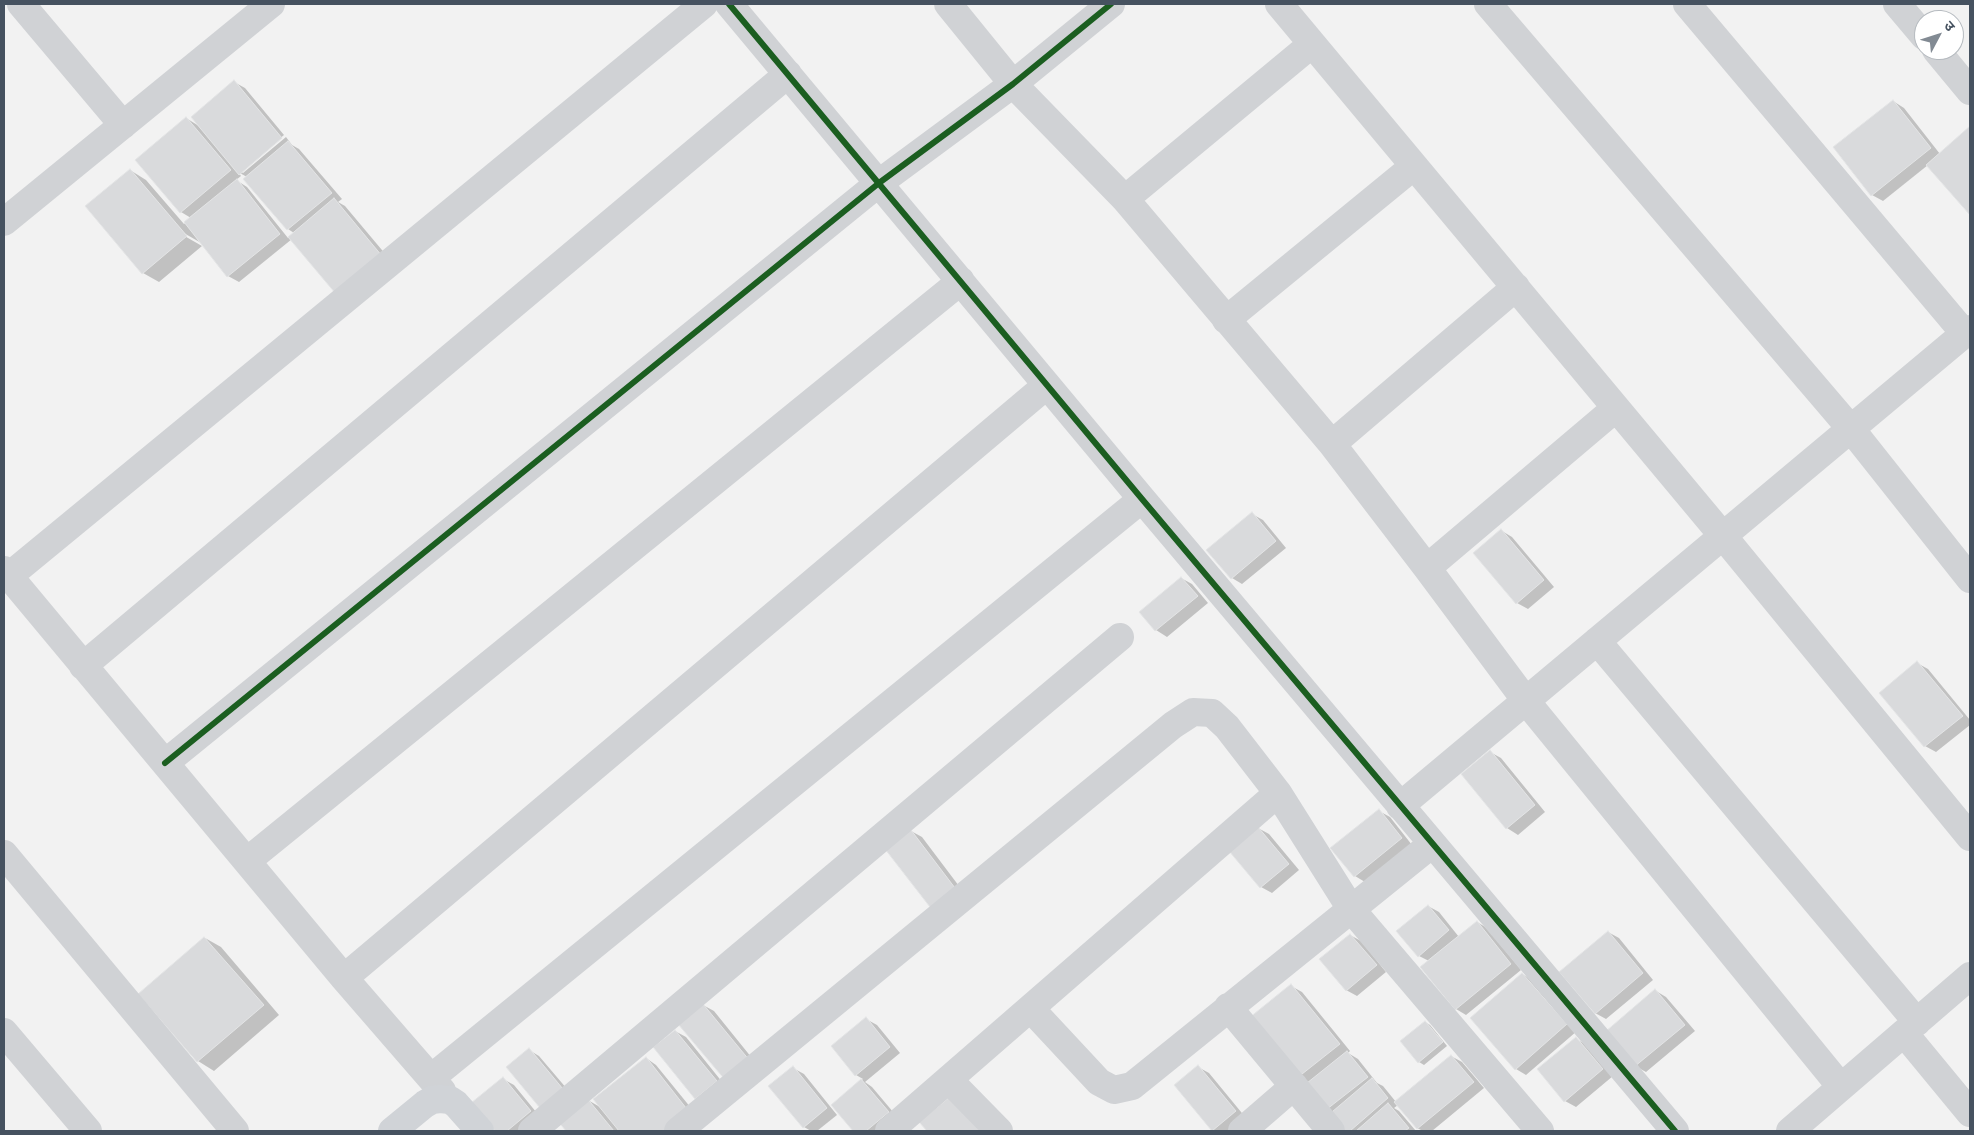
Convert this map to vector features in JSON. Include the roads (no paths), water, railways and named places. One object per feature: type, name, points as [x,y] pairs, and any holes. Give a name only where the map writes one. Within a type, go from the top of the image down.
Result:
[{"type":"street","points":[[21,4],[123,124]]},
{"type":"street","points":[[5,217],[271,4]]},
{"type":"street","points":[[480,1131],[468,1115],[450,1100],[344,978],[6,573],[704,4]]},
{"type":"street","points":[[729,4],[1142,499],[1675,1131]]},
{"type":"street","points":[[948,4],[1013,84],[1125,200],[1332,444],[1526,701],[1842,1087]]},
{"type":"street","points":[[165,763],[879,183],[1013,84],[1111,4]]},
{"type":"street","points":[[1279,4],[1723,536],[1970,837]]},
{"type":"street","points":[[1488,4],[1851,429],[1970,579]]},
{"type":"street","points":[[1400,806],[1967,331],[1687,4]]},
{"type":"street","points":[[1897,4],[1914,24]]},
{"type":"street","points":[[1125,200],[1312,44]]},
{"type":"street","points":[[1944,60],[1970,91]]},
{"type":"street","points":[[83,666],[788,74]]},
{"type":"street","points":[[1226,320],[1414,166]]},
{"type":"street","points":[[247,861],[961,281]]},
{"type":"street","points":[[1332,444],[1516,287]]},
{"type":"street","points":[[344,978],[1047,384]]},
{"type":"street","points":[[1427,568],[1616,408]]},
{"type":"street","points":[[431,1078],[1142,499]]},
{"type":"street","points":[[532,1131],[1120,637]]},
{"type":"street","points":[[1597,641],[1911,1027],[1970,1113]]},
{"type":"street","points":[[678,1131],[1173,725],[1193,712],[1212,713],[1227,727],[1278,793],[1351,909],[1540,1131]]},
{"type":"street","points":[[889,1131],[1278,793]]},
{"type":"street","points":[[1032,1008],[1099,1082],[1114,1090],[1132,1086],[1432,844]]},
{"type":"street","points":[[4,854],[235,1131]]},
{"type":"street","points":[[1790,1131],[1970,976]]},
{"type":"street","points":[[1228,1007],[1331,1131]]},
{"type":"street","points":[[4,1032],[88,1131]]},
{"type":"street","points":[[949,1080],[999,1131]]},
{"type":"street","points":[[1242,1131],[1294,1086]]},
{"type":"street","points":[[392,1131],[432,1100],[450,1100]]}]
